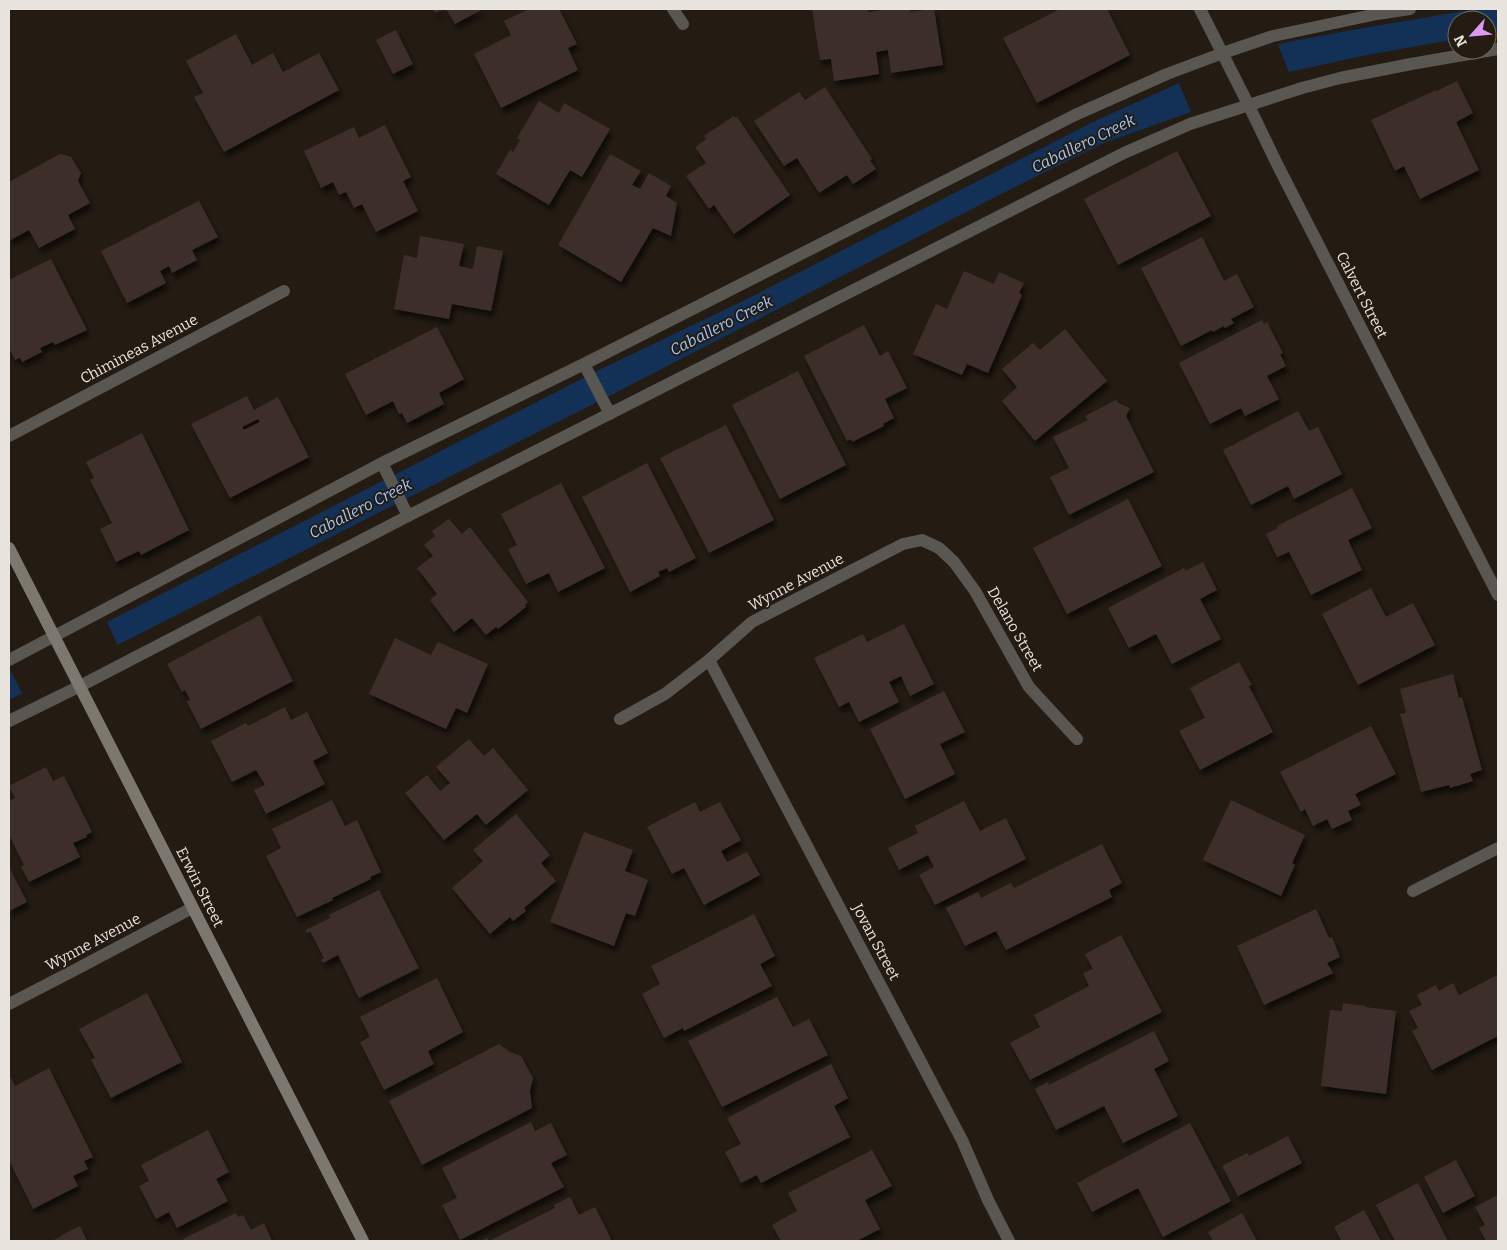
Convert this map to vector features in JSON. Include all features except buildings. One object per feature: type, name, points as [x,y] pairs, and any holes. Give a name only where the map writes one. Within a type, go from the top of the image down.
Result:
[{"type":"street","points":[[673,9],[683,24]]},
{"type":"street","name":"Calvert Street","points":[[1200,9],[1278,166],[1498,595]]},
{"type":"street","points":[[9,660],[57,641],[584,364],[1075,115],[1167,74],[1225,58],[1273,36],[1410,9]]},
{"type":"street","points":[[9,721],[80,686],[406,511],[610,414],[1124,153],[1190,124],[1302,88],[1340,78],[1498,49]]},
{"type":"street","name":"Chimineas Avenue","points":[[9,436],[284,291]]},
{"type":"street","points":[[584,364],[610,414]]},
{"type":"street","points":[[385,468],[406,511]]},
{"type":"street","name":"Wynne Avenue","points":[[620,719],[665,694],[709,660],[752,622],[903,544],[922,540]]},
{"type":"street","name":"Delano Street","points":[[922,540],[939,548],[954,562],[975,591],[1029,687],[1077,739]]},
{"type":"street","name":"Erwin Street","points":[[9,548],[363,1241]]},
{"type":"street","name":"Jovan Street","points":[[709,660],[962,1140],[988,1200],[1009,1241]]},
{"type":"street","points":[[1413,891],[1498,848]]},
{"type":"street","name":"Wynne Avenue","points":[[9,1004],[192,908]]},
{"type":"water","points":[[1498,9],[1498,32],[1497,10],[1469,10]]},
{"type":"water","name":"Caballero Creek","points":[[1447,14],[1447,41],[1367,55],[1289,72],[1191,112],[1104,143],[9,700],[10,670],[601,369],[751,297],[1093,122],[1179,83],[1278,44]]},
{"type":"pier","points":[[1278,44],[1289,72],[1191,112],[1179,83]]},
{"type":"pier","points":[[107,622],[118,646],[22,693],[10,670]]}]
